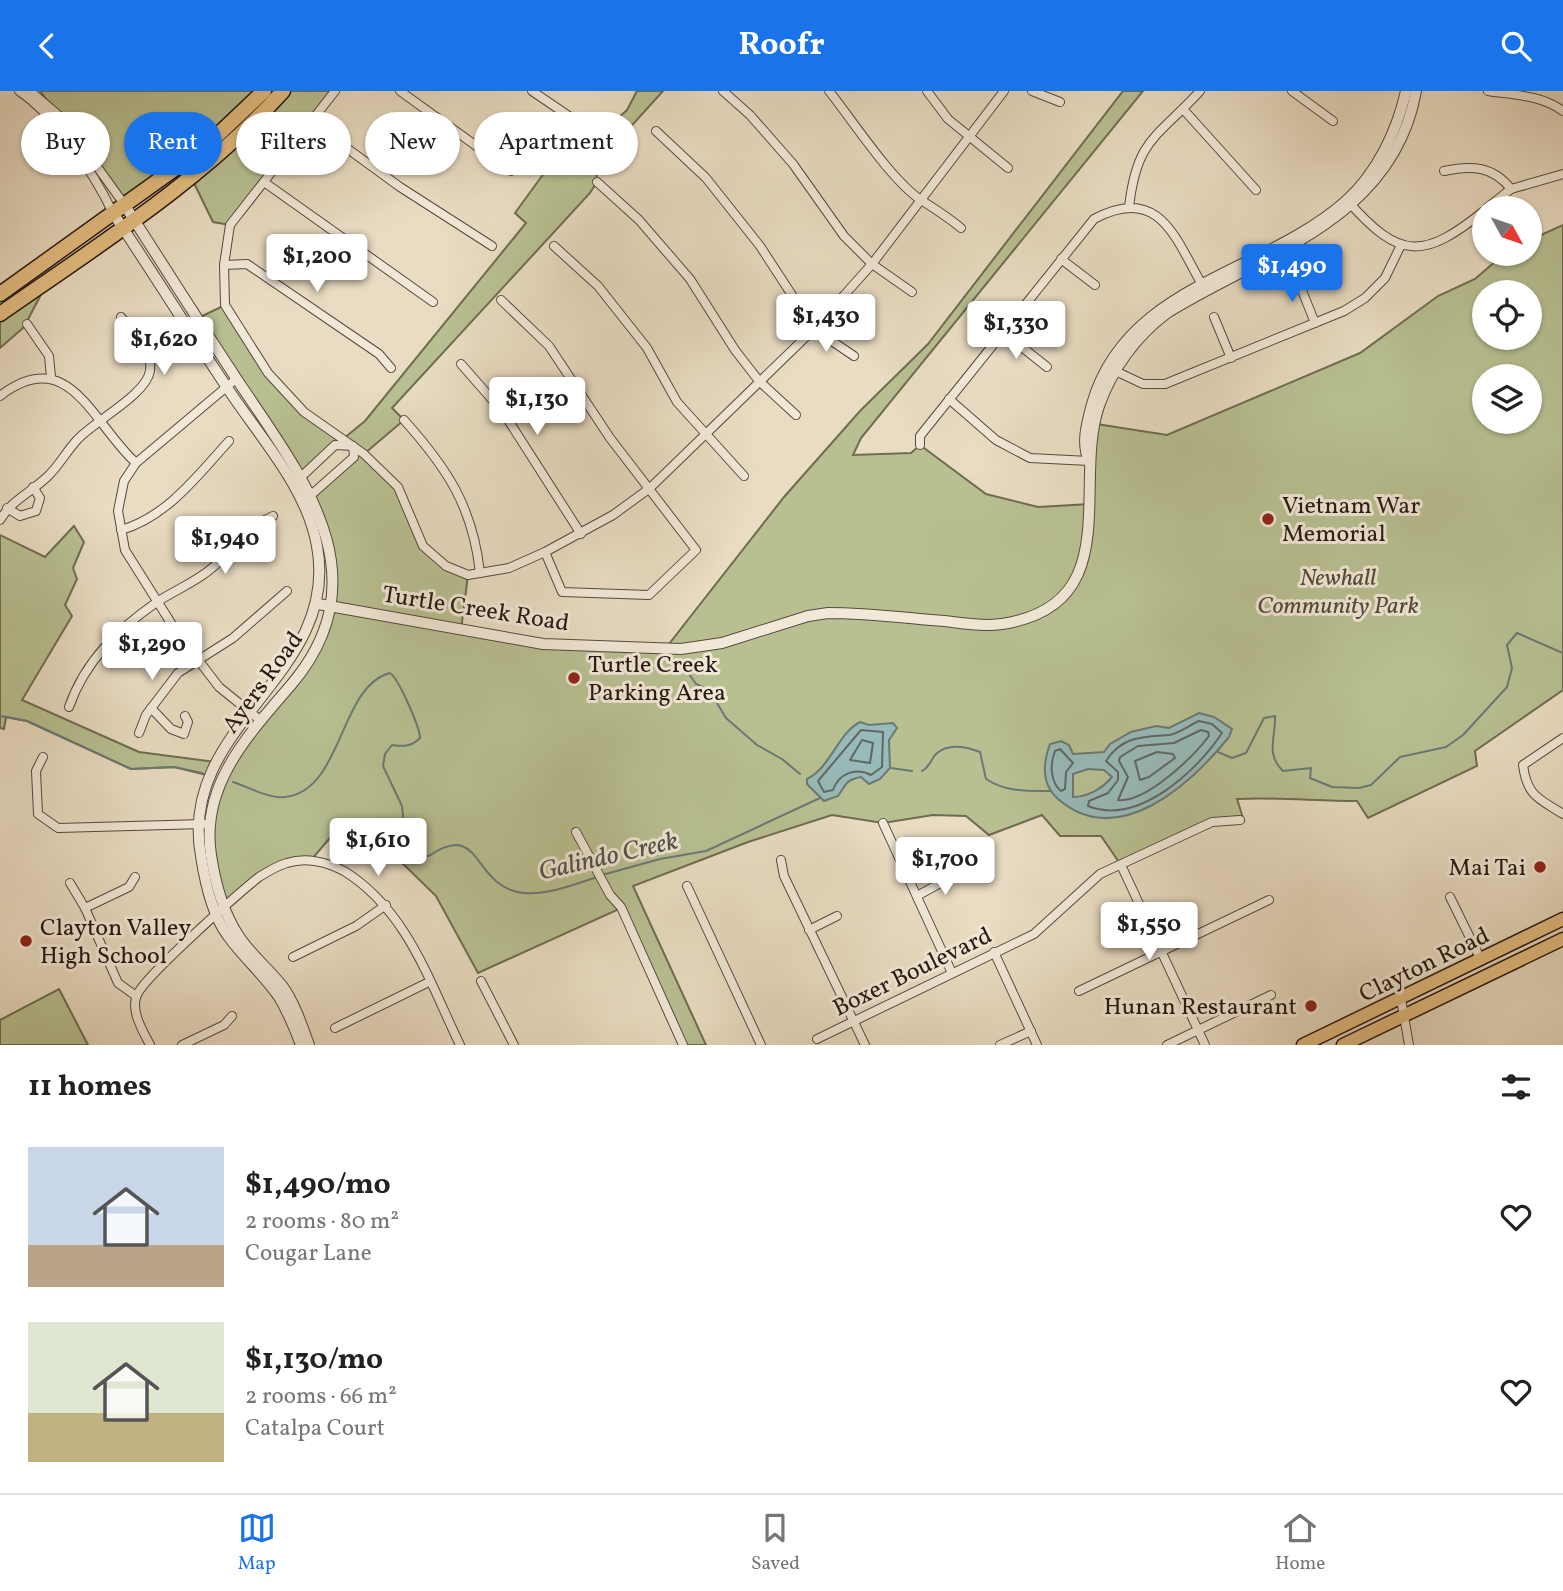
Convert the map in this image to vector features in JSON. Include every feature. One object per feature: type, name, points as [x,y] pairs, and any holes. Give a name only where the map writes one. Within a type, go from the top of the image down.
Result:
[{"type":"highway","points":[[0,294],[205,148],[264,91]]},
{"type":"highway","points":[[0,314],[129,224],[262,115],[283,91]]},
{"type":"main road","name":"Clayton Road","points":[[1303,1045],[1563,919]]},
{"type":"main road","name":"Clayton Road","points":[[1343,1045],[1563,939]]},
{"type":"street","points":[[19,91],[51,119],[104,194],[119,208]]},
{"type":"street","points":[[30,91],[55,112]]},
{"type":"street","points":[[40,91],[57,112]]},
{"type":"street","points":[[319,112],[335,91]]},
{"type":"street","points":[[400,91],[474,144]]},
{"type":"street","points":[[532,91],[563,112]]},
{"type":"street","points":[[723,91],[750,115],[793,164],[844,236],[872,264],[912,292]]},
{"type":"street","points":[[829,91],[893,171],[922,200],[931,203],[961,228]]},
{"type":"street","points":[[927,91],[948,119],[969,139],[1008,168]]},
{"type":"street","points":[[269,175],[230,225],[224,265],[225,305],[268,373],[304,412],[353,446],[384,471],[398,487],[423,546],[435,559],[468,575],[509,568],[545,552],[581,534],[650,488],[814,329],[872,264],[1004,91]]},
{"type":"street","points":[[1032,91],[1060,102]]},
{"type":"street","points":[[1129,207],[1133,175],[1140,153],[1200,91]]},
{"type":"street","points":[[1292,91],[1333,121]]},
{"type":"street","name":"Turtle Creek Road","points":[[1350,203],[1390,140],[1406,91]]},
{"type":"street","name":"Turtle Creek Road","points":[[318,604],[543,644],[681,649],[722,643],[808,616],[828,613],[1002,624],[1045,609],[1068,588],[1084,562],[1090,530],[1089,461],[1084,449],[1088,417],[1112,369],[1144,322],[1350,203],[1390,155],[1407,121],[1416,91]]},
{"type":"street","points":[[1488,91],[1535,97],[1552,103],[1563,111]]},
{"type":"street","points":[[1183,109],[1256,190]]},
{"type":"street","points":[[656,131],[706,178],[760,246],[814,329],[855,356]]},
{"type":"street","points":[[351,151],[400,187],[492,246]]},
{"type":"street","points":[[1444,171],[1465,167],[1488,169],[1502,177],[1511,189]]},
{"type":"street","points":[[1503,196],[1511,189],[1563,174]]},
{"type":"street","points":[[102,175],[119,208]]},
{"type":"street","points":[[264,182],[433,302]]},
{"type":"street","points":[[597,182],[639,220],[690,279],[735,350],[759,381],[796,415]]},
{"type":"street","points":[[1350,203],[1377,230],[1401,245],[1418,248],[1435,245],[1452,237],[1472,221]]},
{"type":"street","points":[[920,446],[920,436],[1094,219],[1109,211],[1129,207],[1151,212],[1171,226],[1203,287]]},
{"type":"street","name":"Ayers Road","points":[[119,208],[226,387],[297,491],[317,546],[318,604],[308,632],[288,663],[221,750],[207,784],[197,824],[201,856],[221,912],[284,989],[309,1045]]},
{"type":"street","name":"Ayers Road","points":[[129,224],[300,477],[323,520],[330,551],[332,606],[310,659],[242,741],[216,794],[210,823],[210,853],[227,935],[278,996],[301,1045]]},
{"type":"street","points":[[1112,369],[1143,384],[1165,384],[1315,323],[1365,298],[1385,278],[1401,245]]},
{"type":"street","points":[[554,246],[598,286],[647,348],[677,402],[744,476]]},
{"type":"street","points":[[1061,259],[1095,285]]},
{"type":"street","points":[[224,265],[247,264],[379,354],[390,368]]},
{"type":"street","points":[[1295,273],[1315,323]]},
{"type":"street","points":[[501,300],[548,346],[610,438],[696,550],[649,595],[562,591],[545,552]]},
{"type":"street","points":[[0,520],[7,508],[48,477],[77,440],[98,420],[141,389],[150,373],[150,358],[141,340],[121,317]]},
{"type":"street","points":[[1214,317],[1231,358]]},
{"type":"street","points":[[27,324],[49,356],[51,377]]},
{"type":"street","points":[[1003,332],[1048,367]]},
{"type":"street","points":[[461,364],[503,412],[581,534]]},
{"type":"street","points":[[0,397],[17,384],[32,378],[51,377],[72,388],[136,463]]},
{"type":"street","points":[[236,379],[136,463],[124,481],[118,510],[125,550],[157,603],[219,687],[260,720]]},
{"type":"street","points":[[949,399],[996,440],[1030,458],[1089,461]]},
{"type":"street","points":[[404,420],[431,450],[456,487],[477,539],[480,573]]},
{"type":"street","points":[[121,530],[146,522],[167,506],[229,441]]},
{"type":"street","points":[[335,445],[353,446],[354,457],[311,495],[297,491],[300,477],[335,445]]},
{"type":"street","points":[[7,508],[20,516],[37,511],[40,498],[33,487]]},
{"type":"street","points":[[69,707],[84,673],[109,640],[157,603],[211,570],[254,526],[273,516]]},
{"type":"street","points":[[139,733],[151,709],[178,673],[199,662],[264,613],[286,591]]},
{"type":"street","points":[[151,709],[171,729],[184,734],[188,722],[185,716]]},
{"type":"street","points":[[1563,738],[1523,765],[1534,795],[1540,802],[1563,814]]},
{"type":"street","points":[[43,757],[36,771],[38,814],[58,828],[210,823]]},
{"type":"street","name":"Boxer Boulevard","points":[[817,1039],[1034,935],[1056,917],[1090,880],[1212,822],[1240,820]]},
{"type":"street","points":[[883,823],[952,973]]},
{"type":"street","points":[[576,832],[606,887],[621,907],[683,1045]]},
{"type":"street","points":[[150,1045],[137,1020],[136,996],[150,976],[261,876],[288,862],[312,859],[341,870],[386,905],[406,931],[460,1045]]},
{"type":"street","points":[[781,860],[784,876],[865,1045]]},
{"type":"street","points":[[1121,865],[1205,1045]]},
{"type":"street","points":[[917,896],[944,881],[951,873]]},
{"type":"street","points":[[85,908],[129,887],[135,877]]},
{"type":"street","points":[[70,883],[85,908],[118,983],[136,996]]},
{"type":"street","points":[[687,887],[761,1045]]},
{"type":"street","points":[[1450,897],[1480,960]]},
{"type":"street","points":[[1079,991],[1269,900]]},
{"type":"street","points":[[293,957],[356,926],[386,905]]},
{"type":"street","points":[[809,930],[837,916]]},
{"type":"street","points":[[994,953],[1037,1045]]},
{"type":"street","points":[[481,981],[513,1045]]},
{"type":"street","points":[[335,1028],[429,982]]},
{"type":"street","points":[[1167,1045],[1271,995]]},
{"type":"street","points":[[1401,999],[1409,1045]]},
{"type":"street","points":[[182,1045],[224,1025],[232,1016]]},
{"type":"street","points":[[1000,1045],[1031,1031]]},
{"type":"green space","points":[[40,91],[264,91],[222,125],[222,112],[124,112],[124,175],[160,175],[124,204],[102,175],[110,175],[110,112],[56,112]]},
{"type":"green space","points":[[283,91],[335,91],[319,112],[260,112]]},
{"type":"green space","name":"Newhall Community Park","points":[[637,91],[663,91],[638,119],[638,112],[625,112]]},
{"type":"green space","name":"Newhall Community Park","points":[[1123,91],[1143,91],[861,438],[853,455],[911,453],[920,445],[986,494],[1038,507],[1090,504],[1096,424],[1167,435],[1360,353],[1438,296],[1472,280],[1472,350],[1542,350],[1542,280],[1473,280],[1490,266],[1542,266],[1542,235],[1563,225],[1563,690],[1475,751],[1477,766],[1368,818],[1357,801],[1237,799],[1244,821],[1225,819],[1121,865],[1101,836],[1060,836],[1042,815],[989,835],[966,816],[933,815],[883,823],[832,815],[748,842],[633,886],[706,1045],[683,1045],[621,908],[478,973],[436,896],[391,852],[359,832],[335,832],[312,859],[274,870],[254,882],[224,908],[210,853],[216,794],[260,720],[322,635],[333,572],[311,495],[354,457],[352,446],[335,445],[301,477],[198,318],[225,305],[268,373],[304,412],[343,439],[365,421],[526,223],[515,213],[543,175],[597,175],[597,182],[590,193],[392,408],[404,420],[364,454],[398,487],[415,530],[435,559],[468,575],[461,630],[500,637],[665,649],[784,497],[860,411],[928,344]]},
{"type":"green space","points":[[236,133],[236,175],[269,175],[230,225],[213,222],[190,175],[222,175],[222,146]]},
{"type":"green space","points":[[48,281],[24,327],[0,348],[0,314]]},
{"type":"green space","points":[[74,526],[84,542],[73,568],[77,579],[65,605],[72,616],[22,700],[139,752],[216,762],[211,776],[174,767],[131,769],[27,721],[6,717],[4,729],[0,728],[0,535],[45,557]]},
{"type":"green space","points":[[59,989],[88,1045],[0,1045],[0,1020]]},
{"type":"water","points":[[1199,713],[1214,717],[1232,729],[1229,737],[1213,756],[1174,791],[1128,815],[1105,818],[1081,813],[1052,793],[1045,773],[1050,744],[1061,741],[1069,745],[1073,754],[1104,752],[1110,744],[1131,732],[1156,726],[1169,728]],"holes":[[[1088,769],[1104,770],[1112,777],[1104,785],[1090,794],[1073,797],[1073,774]]]},
{"type":"water","points":[[860,722],[869,725],[893,723],[897,728],[889,740],[890,768],[880,779],[869,784],[861,777],[846,783],[838,796],[824,801],[807,784],[807,779],[823,766],[846,734]]},
{"type":"waterway","name":"Galindo Creek","points":[[1218,752],[1232,758],[1246,753],[1264,718],[1275,716],[1273,752],[1283,771],[1311,768],[1310,778],[1332,787],[1359,788],[1371,785],[1400,757],[1446,747],[1463,735],[1507,687],[1512,668],[1507,645],[1517,633],[1563,653]]},
{"type":"waterway","points":[[687,671],[696,684],[709,690],[726,718],[757,745],[782,759],[800,774]]},
{"type":"waterway","name":"Galindo Creek","points":[[233,782],[279,797],[304,790],[319,777],[330,759],[360,697],[373,682],[390,673],[408,704],[420,738],[407,745],[392,745],[385,754],[383,766],[402,806],[405,836],[415,854],[429,856],[445,847],[457,845],[466,848],[499,883],[521,893],[554,890],[597,877]]},
{"type":"waterway","name":"Galindo Creek","points":[[0,716],[27,721],[131,769],[174,767],[202,773]]},
{"type":"waterway","name":"Galindo Creek","points":[[922,771],[941,750],[964,747],[980,752],[986,779],[1016,790],[1050,791]]},
{"type":"waterway","name":"Galindo Creek","points":[[891,768],[912,771]]},
{"type":"waterway","name":"Galindo Creek","points":[[602,875],[660,859],[706,851],[820,798]]},
{"type":"place","name":"Vietnam War Memorial","points":[[1268,519]]},
{"type":"place","name":"Turtle Creek Parking Area","points":[[574,678]]},
{"type":"place","name":"Mai Tai","points":[[1540,867]]},
{"type":"place","name":"Clayton Valley High School","points":[[26,941]]},
{"type":"place","name":"Hunan Restaurant","points":[[1311,1006]]}]
